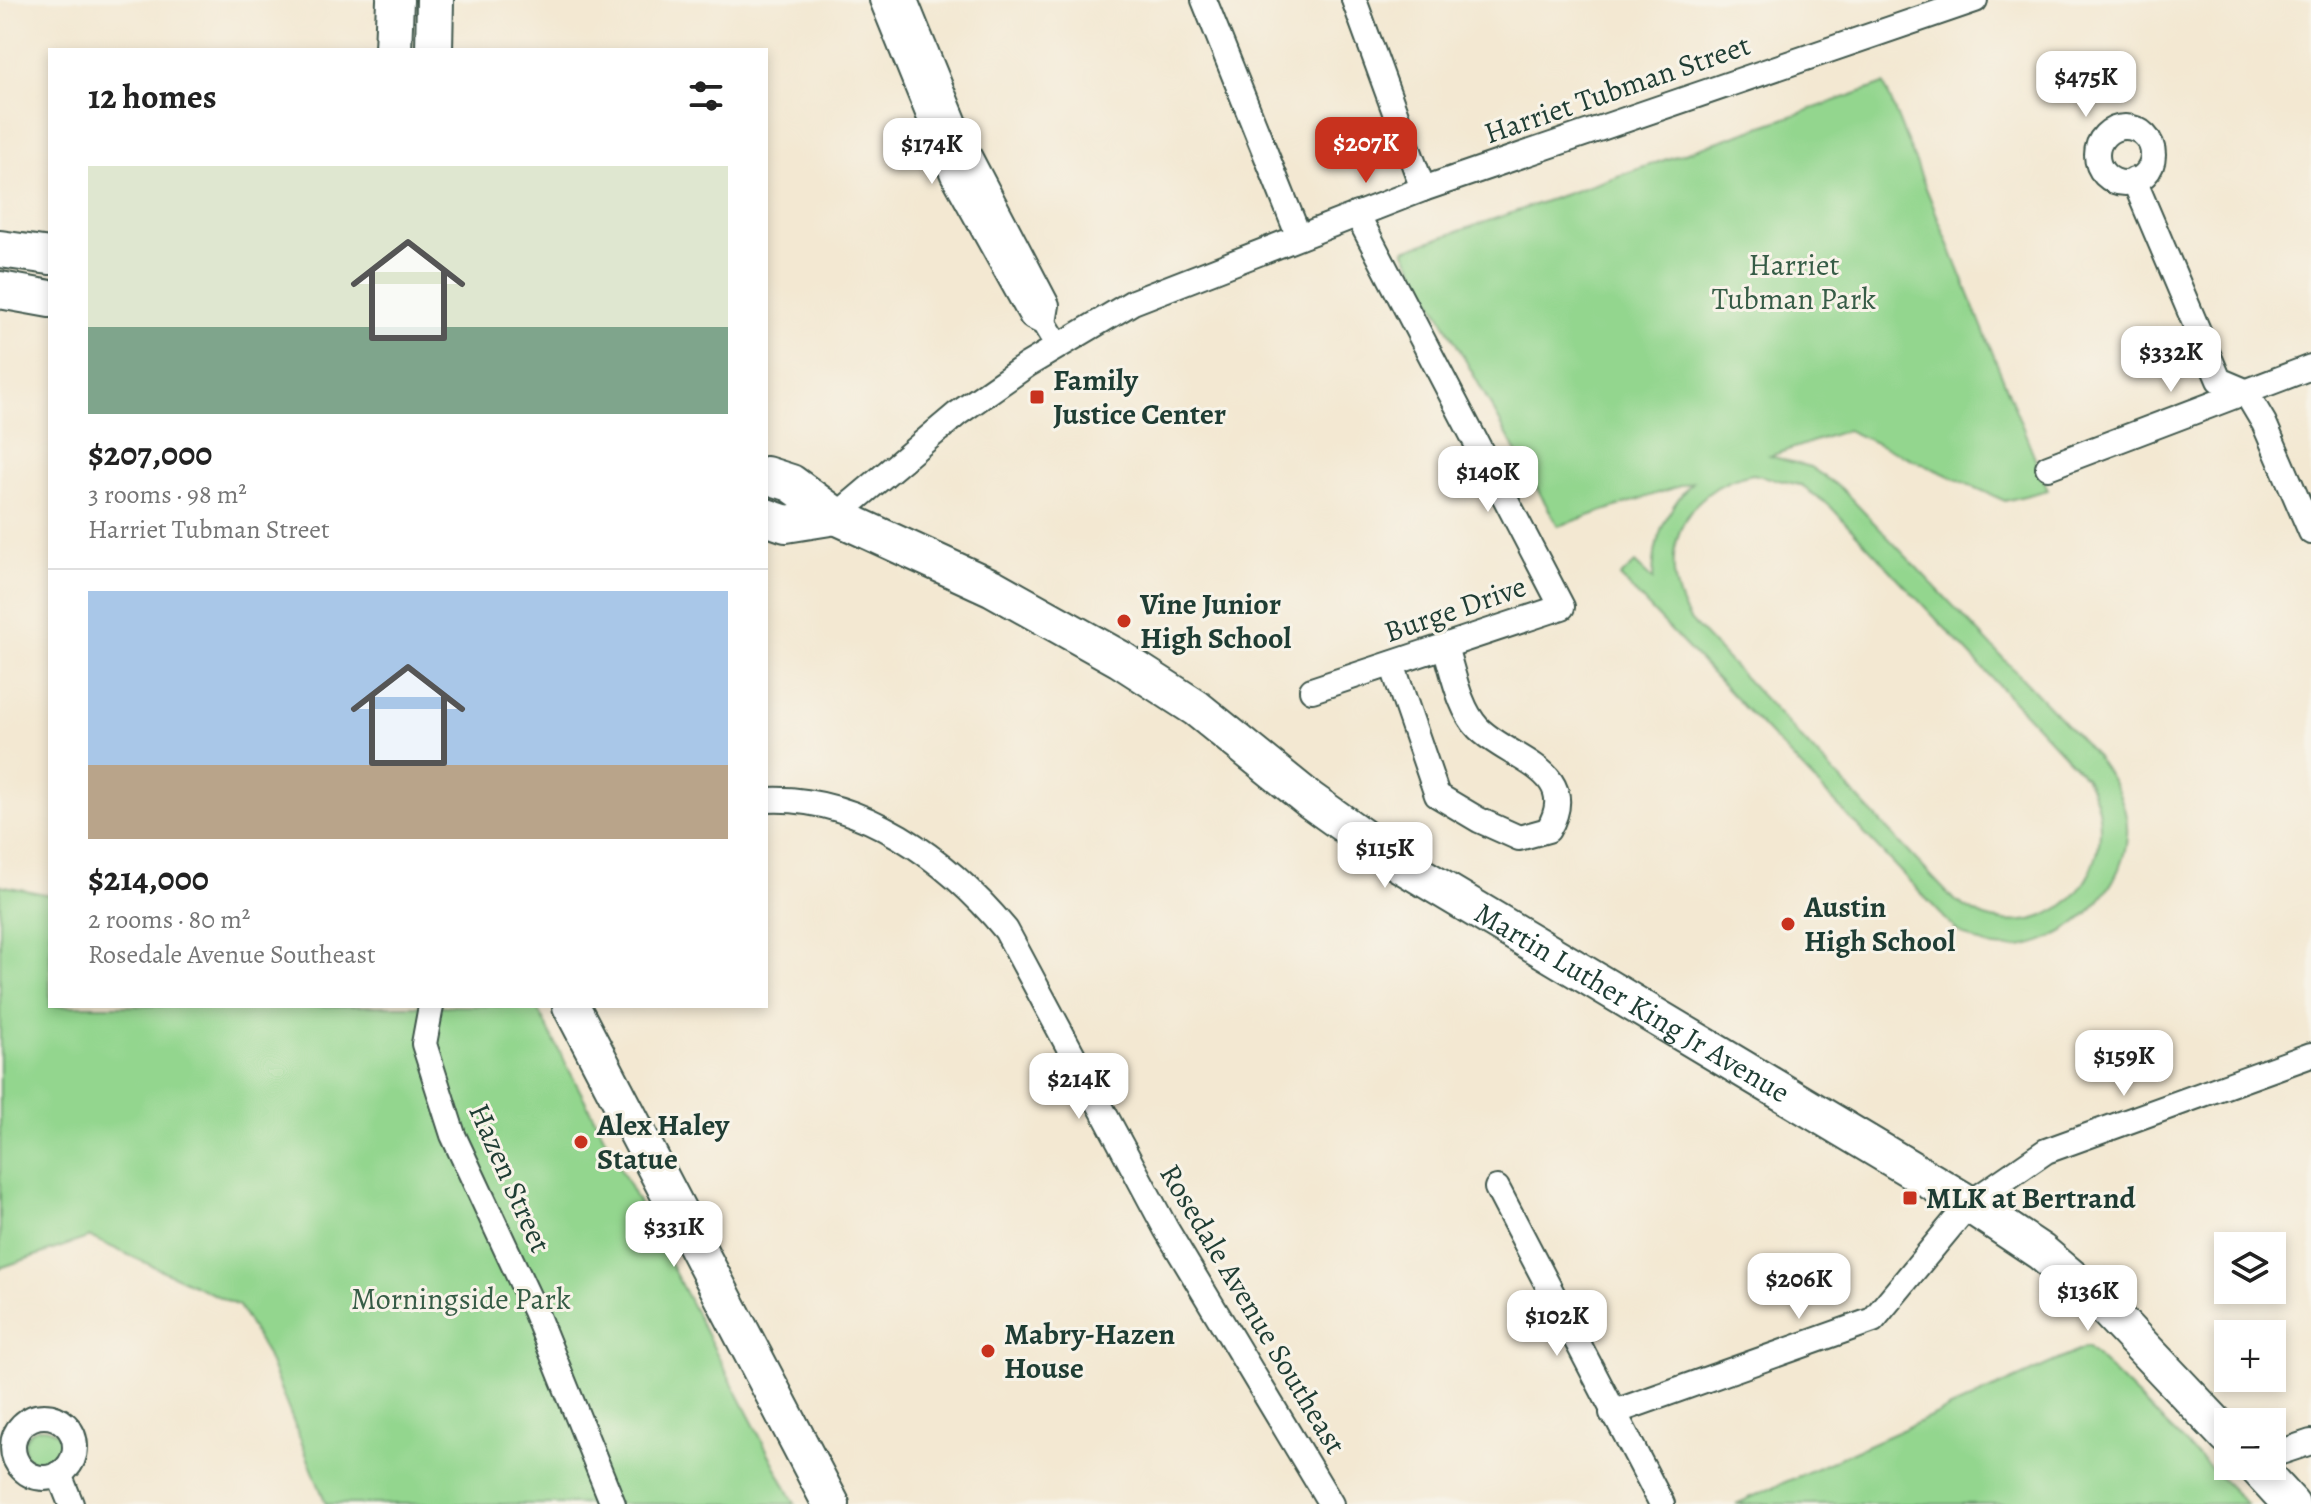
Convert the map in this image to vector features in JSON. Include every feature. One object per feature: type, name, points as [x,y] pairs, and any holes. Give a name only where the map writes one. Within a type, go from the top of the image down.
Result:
[{"type":"main road","points":[[393,48],[395,0]]},
{"type":"main road","points":[[434,48],[435,0]]},
{"type":"main road","points":[[23,294],[25,253]]},
{"type":"main road","name":"Martin Luther King Jr Avenue","points":[[768,476],[791,483],[836,516],[993,588],[1120,659],[1196,708],[1310,800],[1397,862],[1969,1204],[2041,1252],[2100,1302],[2214,1422]]},
{"type":"main road","points":[[768,518],[786,524],[836,516]]},
{"type":"main road","points":[[572,1008],[831,1504]]},
{"type":"main road","points":[[2269,1480],[2291,1504]]},
{"type":"street","points":[[882,0],[953,175],[1032,317],[1044,323],[1058,346]]},
{"type":"street","points":[[905,0],[966,150],[1047,305],[1044,323]]},
{"type":"street","points":[[1204,0],[1299,237]]},
{"type":"street","points":[[1354,0],[1423,189]]},
{"type":"street","name":"Harriet Tubman Street","points":[[836,516],[957,414],[1058,346],[1133,302],[1423,189],[1975,0]]},
{"type":"street","points":[[2134,180],[2219,380],[2245,391],[2264,423],[2311,532]]},
{"type":"street","name":"Burge Drive","points":[[1312,690],[1562,607],[1357,214]]},
{"type":"street","points":[[2048,467],[2311,367]]},
{"type":"street","points":[[1392,664],[1437,795],[1479,820],[1519,838],[1548,830],[1558,810],[1556,793],[1549,777],[1478,728],[1467,710],[1445,647]]},
{"type":"street","name":"Rosedale Avenue Southeast","points":[[768,800],[784,799],[837,809],[875,824],[934,859],[973,890],[1006,930],[1166,1229],[1331,1504]]},
{"type":"street","name":"Hazen Street","points":[[431,1008],[424,1044],[453,1135],[535,1311],[613,1504]]},
{"type":"street","points":[[1612,1413],[1873,1320],[1969,1204],[2046,1151],[2311,1055]]},
{"type":"street","points":[[1497,1188],[1662,1504]]},
{"type":"street","points":[[2286,1450],[2311,1442]]},
{"type":"street","points":[[59,1474],[71,1504]]},
{"type":"green space","name":"Harriet Tubman Park","points":[[1884,84],[2048,490],[2005,501],[1847,430],[1770,456],[1810,467],[1841,488],[2100,763],[2121,797],[2127,836],[2123,859],[2100,900],[2063,931],[2041,942],[2018,947],[1990,946],[1956,930],[1620,577],[1635,563],[1653,580],[1655,552],[1662,527],[1692,482],[1558,526],[1404,250]],"holes":[[[1753,474],[1800,485],[1830,506],[2085,777],[2097,805],[2100,833],[2095,860],[2083,884],[2066,903],[2043,916],[2016,921],[1985,917],[1953,899],[1690,620],[1679,597],[1674,573],[1675,550],[1681,529],[1692,510],[1708,494],[1728,482]]]},
{"type":"green space","name":"Morningside Park","points":[[0,885],[48,895],[48,1008],[537,1008],[795,1504],[326,1504],[266,1353],[239,1306],[90,1237],[0,1268]]},
{"type":"green space","points":[[2087,1347],[2214,1472],[2214,1480],[2223,1480],[2247,1504],[1736,1504]]},
{"type":"green space","points":[[43,1428],[57,1433],[62,1447],[57,1461],[43,1466],[29,1461],[24,1447],[29,1433]]},
{"type":"place","name":"Family Justice Center","points":[[1037,397]]},
{"type":"place","name":"Vine Junior High School","points":[[1124,621]]},
{"type":"place","name":"Austin High School","points":[[1788,924]]},
{"type":"place","name":"Alex Haley Statue","points":[[581,1142]]},
{"type":"place","name":"MLK at Bertrand","points":[[1910,1198]]},
{"type":"place","name":"Mabry-Hazen House","points":[[988,1351]]}]
